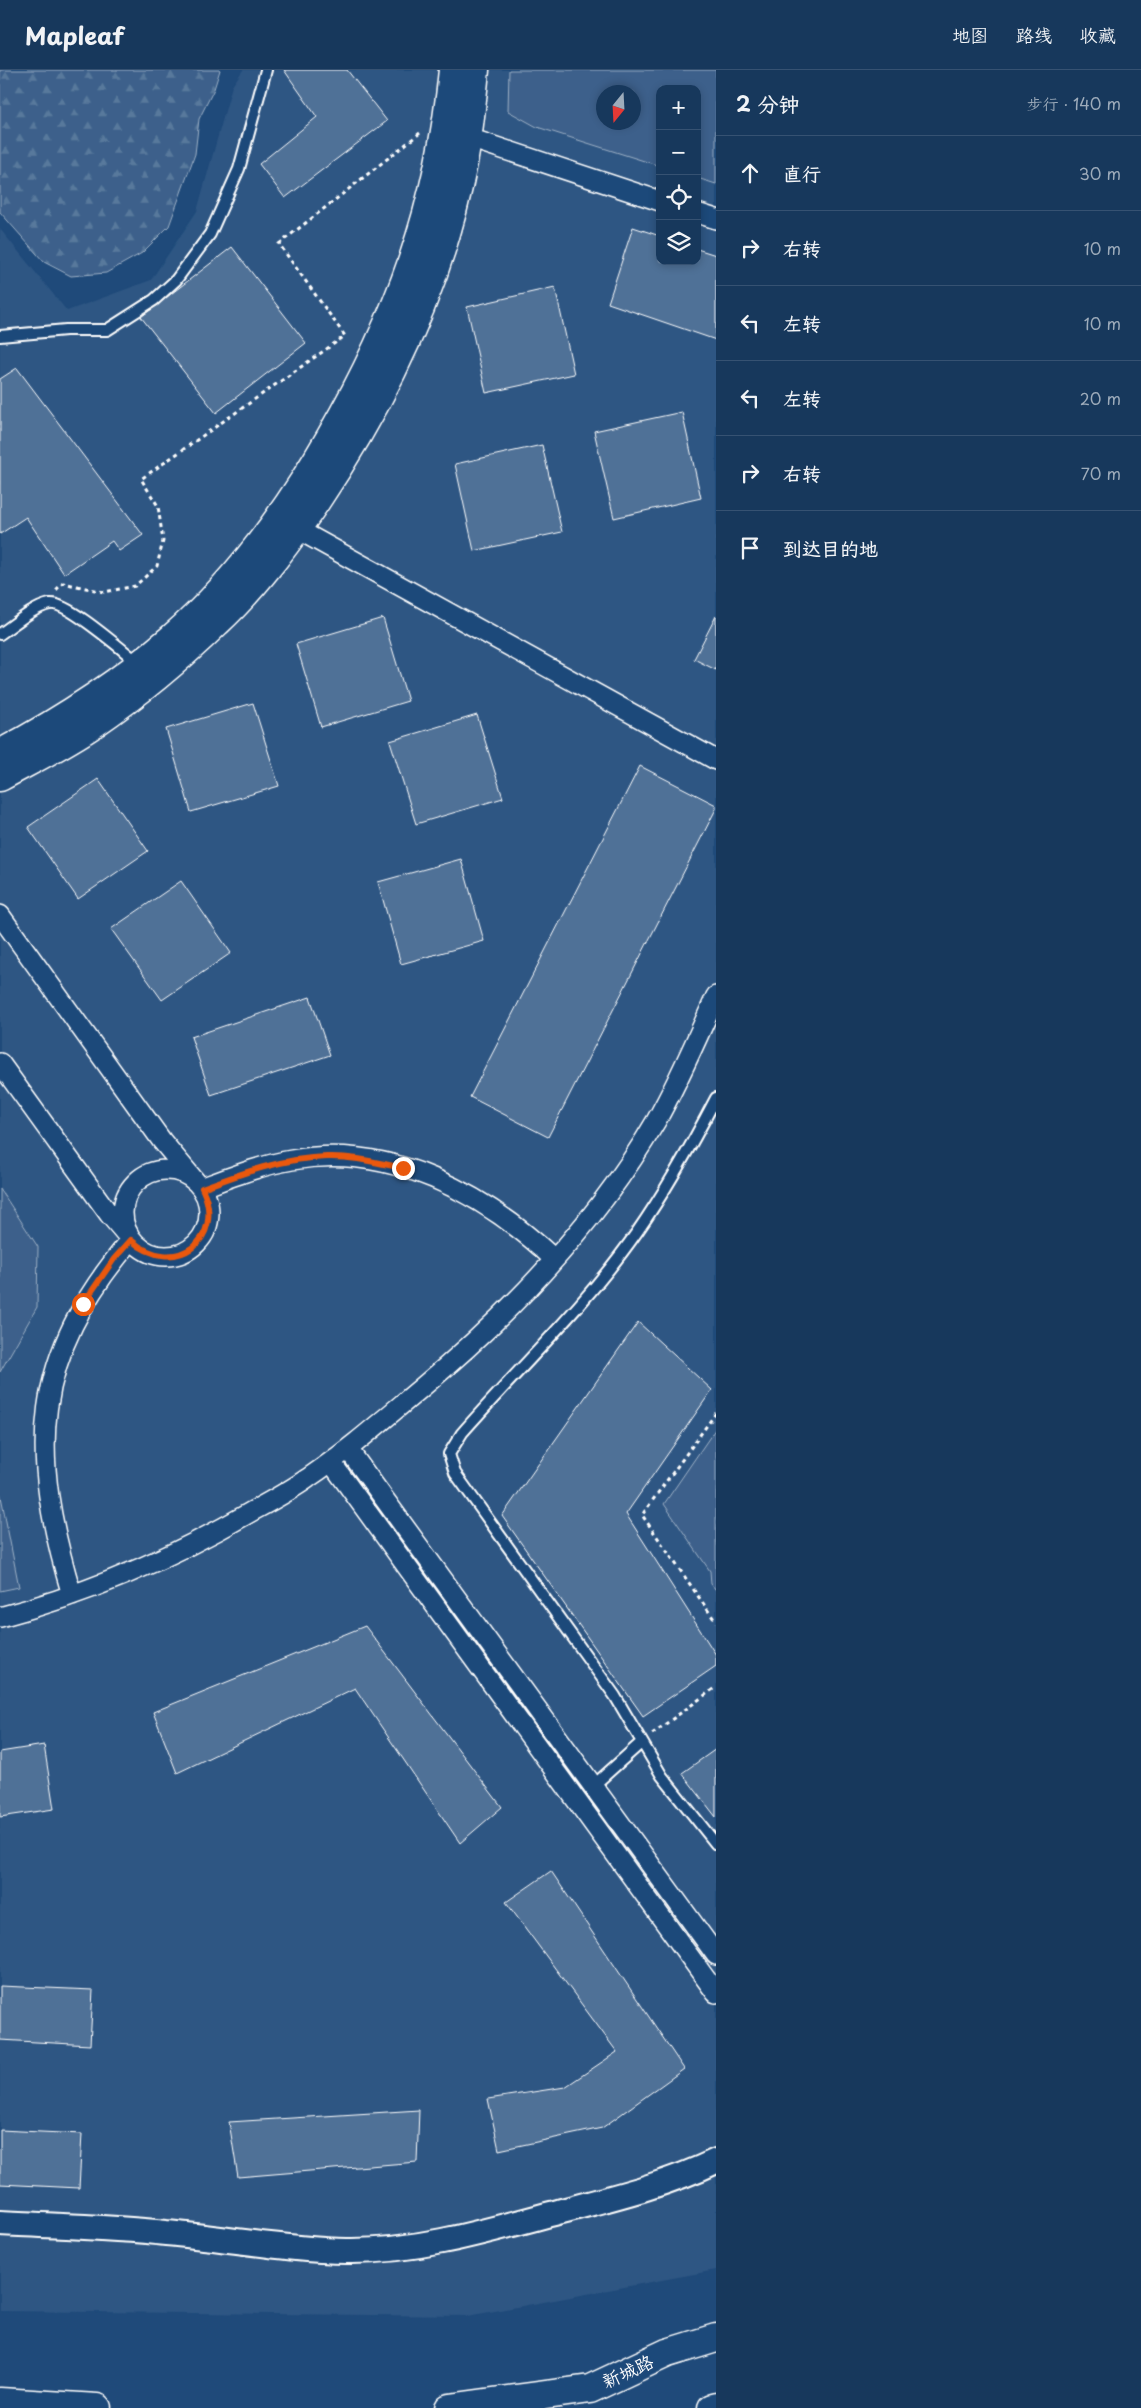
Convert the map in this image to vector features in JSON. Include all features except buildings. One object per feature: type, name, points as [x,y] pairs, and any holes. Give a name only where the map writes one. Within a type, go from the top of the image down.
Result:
[{"type":"main road","points":[[453,70],[456,134]]},
{"type":"main road","points":[[0,777],[92,725],[172,662],[219,621],[255,580],[288,524],[351,402],[397,306],[456,134],[474,70]]},
{"type":"main road","points":[[0,754],[64,718],[140,664],[210,602],[259,547],[288,524]]},
{"type":"main road","name":"新城路","points":[[449,2408],[590,2389],[667,2353],[716,2338]]},
{"type":"main road","points":[[0,2402],[97,2408]]},
{"type":"main road","points":[[712,2408],[716,2407]]},
{"type":"street","points":[[456,134],[656,200]]},
{"type":"street","points":[[701,214],[716,220]]},
{"type":"street","points":[[288,524],[716,760]]},
{"type":"street","points":[[0,915],[162,1141],[202,1188],[207,1200],[208,1220],[201,1238],[192,1248],[180,1254],[153,1255],[141,1249],[131,1240],[109,1214],[0,1063]]},
{"type":"street","points":[[0,1618],[72,1596],[133,1572],[185,1548],[282,1494],[348,1449],[486,1331],[554,1259],[602,1202],[657,1120],[716,996]]},
{"type":"street","points":[[202,1188],[258,1168],[293,1160],[328,1157],[365,1160],[403,1168],[442,1181],[468,1194],[506,1218],[554,1259]]},
{"type":"street","points":[[131,1240],[124,1228],[122,1214],[124,1200],[130,1188],[139,1178],[152,1172],[166,1170],[180,1172],[192,1178],[202,1188]]},
{"type":"street","points":[[72,1596],[49,1506],[45,1476],[45,1419],[49,1393],[63,1346],[83,1304],[114,1259],[131,1240]]},
{"type":"street","points":[[348,1449],[716,1955]]},
{"type":"street","points":[[331,1462],[716,1993]]},
{"type":"street","points":[[0,2223],[165,2232],[323,2250],[367,2250],[408,2246],[508,2226],[615,2197],[716,2161]]},
{"type":"lane","points":[[0,336],[66,330],[107,330],[154,300],[176,280],[210,234],[239,169],[266,70]]},
{"type":"lane","points":[[0,634],[39,608],[52,604],[74,611],[140,664]]},
{"type":"lane","points":[[716,1098],[681,1165],[636,1233],[582,1300],[462,1433],[449,1454],[455,1473],[615,1696],[662,1776],[716,1844]]},
{"type":"lane","points":[[593,1786],[642,1742]]},
{"type":"path","points":[[39,608],[63,583],[104,592],[135,586],[157,566],[163,541],[158,506],[140,479],[345,336],[279,244],[423,131],[456,134]]},
{"type":"path","points":[[716,1413],[642,1515],[716,1622]]},
{"type":"path","points":[[642,1742],[716,1687]]},
{"type":"shaded area","points":[[243,70],[716,70],[716,2270],[468,2316],[0,2311],[0,229],[67,311],[151,280],[197,211],[232,86]]},
{"type":"green space","points":[[0,70],[220,70],[214,89],[199,119],[195,154],[169,226],[142,253],[106,273],[71,276],[44,262],[0,212]]},
{"type":"green space","points":[[509,70],[716,70],[716,184],[701,179],[701,85],[656,85],[656,165],[537,127],[508,111]]},
{"type":"green space","points":[[0,1189],[38,1247],[37,1307],[0,1372]]},
{"type":"green space","points":[[716,1428],[716,1590],[711,1584],[710,1571],[664,1504]]},
{"type":"green space","points":[[0,1491],[19,1587],[0,1591]]},
{"type":"route","points":[[83,1304],[114,1259],[131,1240],[141,1249],[153,1255],[180,1254],[192,1248],[201,1238],[207,1226],[209,1213],[207,1200],[202,1188],[258,1168],[293,1160],[328,1157],[365,1160],[403,1168]]}]
